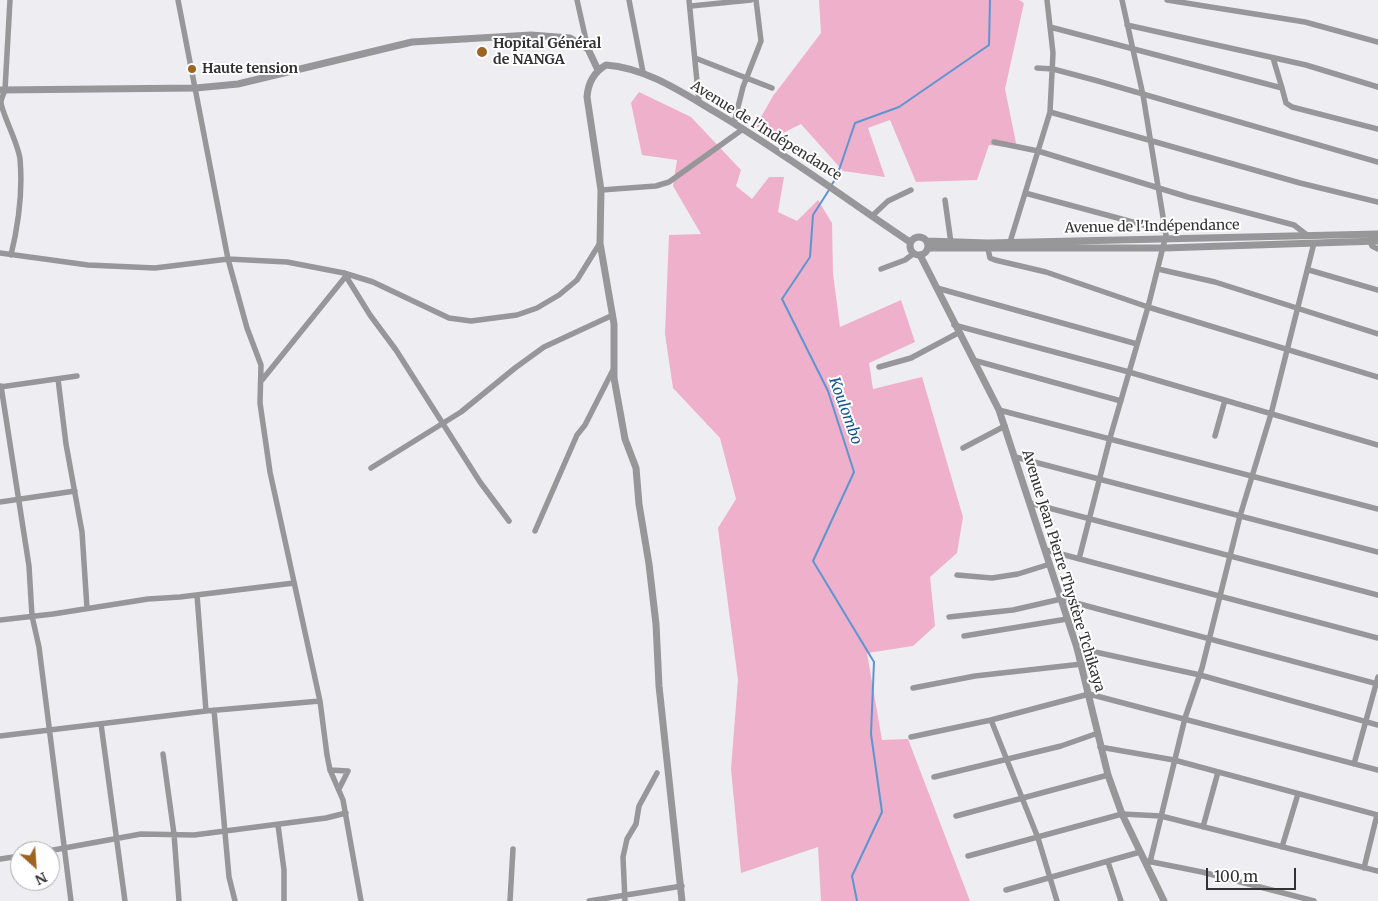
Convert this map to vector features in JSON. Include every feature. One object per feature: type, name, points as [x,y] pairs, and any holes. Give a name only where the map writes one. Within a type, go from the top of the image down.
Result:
[{"type":"street","points":[[10,0],[1,101],[2,109],[18,148],[22,193],[20,218],[11,254]]},
{"type":"street","points":[[178,0],[228,259],[247,328],[258,352],[262,380],[261,416],[294,583],[320,701],[330,770],[340,789],[346,813],[361,901]]},
{"type":"street","points":[[577,0],[588,48],[598,70],[588,85],[587,97],[600,190],[600,243],[613,315],[614,366],[620,414],[625,439],[636,468],[639,504],[649,564],[656,624],[658,686],[682,886],[682,901]]},
{"type":"street","points":[[629,0],[643,72]]},
{"type":"street","points":[[699,102],[690,3],[751,0]]},
{"type":"street","points":[[734,123],[746,80],[761,41],[756,0]]},
{"type":"street","points":[[1010,242],[1050,112],[1053,69],[1046,0]]},
{"type":"street","points":[[1079,559],[1099,478],[1166,239],[1160,188],[1143,94],[1122,0]]},
{"type":"street","points":[[1167,0],[1305,22],[1378,42]]},
{"type":"street","points":[[1127,25],[1306,65],[1378,87]]},
{"type":"street","points":[[1050,27],[1131,47],[1211,71],[1282,88]]},
{"type":"street","points":[[3,90],[196,88],[238,84],[412,42],[531,35],[570,38],[588,48]]},
{"type":"street","points":[[694,58],[746,80],[772,88]]},
{"type":"street","points":[[1273,58],[1289,106],[1378,129]]},
{"type":"street","name":"Avenue de l'Indépendance","points":[[598,70],[606,65],[643,72],[699,102],[824,181],[910,242]]},
{"type":"street","points":[[1037,68],[1053,69],[1378,162]]},
{"type":"street","points":[[1050,112],[1151,139],[1300,183],[1378,202]]},
{"type":"street","points":[[600,190],[656,186],[669,182],[743,129]]},
{"type":"street","points":[[994,142],[1038,151],[1160,188],[1294,225],[1307,235]]},
{"type":"street","points":[[872,216],[888,201],[912,190]]},
{"type":"street","points":[[1025,192],[1090,212],[1166,231]]},
{"type":"street","points":[[945,200],[951,243]]},
{"type":"street","name":"Avenue de l'Indépendance","points":[[927,245],[1378,234]]},
{"type":"street","points":[[882,269],[917,254],[927,245],[918,237],[910,242]]},
{"type":"street","points":[[1370,241],[1372,246],[1378,249]]},
{"type":"street","name":"Avenue de l'Indépendance","points":[[927,245],[988,249],[1164,248],[1378,241]]},
{"type":"street","name":"Avenue Jean Pierre Thystère Tchikaya","points":[[910,242],[910,249],[917,254],[937,288],[958,333],[999,410],[1082,664],[1108,775],[1122,814],[1140,852],[1148,861],[1164,901]]},
{"type":"street","points":[[0,253],[88,265],[155,268],[228,259],[252,258],[286,262],[373,282],[449,318],[471,321],[496,319],[537,308],[559,295],[577,280],[600,243]]},
{"type":"street","points":[[1314,243],[1309,270],[1271,414],[1240,516],[1210,638],[1174,760],[1148,861],[1290,898],[1314,901]]},
{"type":"street","points":[[988,249],[990,258],[995,260],[1046,272],[1148,307],[1378,377]]},
{"type":"street","points":[[1158,269],[1215,282],[1378,334]]},
{"type":"street","points":[[1309,270],[1378,290]]},
{"type":"street","points":[[262,380],[345,275]]},
{"type":"street","points":[[345,275],[370,315],[396,350],[441,423],[509,521]]},
{"type":"street","points":[[937,288],[1137,344]]},
{"type":"street","points":[[371,468],[461,412],[544,347],[613,315]]},
{"type":"street","points":[[954,325],[1129,372],[1378,445]]},
{"type":"street","points":[[879,367],[911,358],[958,333]]},
{"type":"street","points":[[973,360],[1121,400]]},
{"type":"street","points":[[535,532],[577,435],[585,425],[614,366]]},
{"type":"street","points":[[71,901],[39,647],[32,616],[29,566],[0,386],[77,376]]},
{"type":"street","points":[[58,378],[82,532],[87,608]]},
{"type":"street","points":[[1215,436],[1225,400]]},
{"type":"street","points":[[999,410],[1378,509]]},
{"type":"street","points":[[963,448],[1005,426]]},
{"type":"street","points":[[1015,457],[1378,552]]},
{"type":"street","points":[[0,502],[75,491]]},
{"type":"street","points":[[1030,504],[1378,595]]},
{"type":"street","points":[[1046,550],[1378,638]]},
{"type":"street","points":[[956,575],[992,578],[1018,574],[1050,564]]},
{"type":"street","points":[[0,620],[148,599],[294,583]]},
{"type":"street","points":[[197,595],[206,711]]},
{"type":"street","points":[[949,617],[1013,610],[1061,599],[1377,681],[1354,764]]},
{"type":"street","points":[[964,636],[1067,619]]},
{"type":"street","points":[[1077,648],[1200,675],[1378,725]]},
{"type":"street","points":[[913,688],[975,676],[1082,664]]},
{"type":"street","points":[[911,737],[991,720],[1089,694],[1378,770]]},
{"type":"street","points":[[0,736],[214,710],[320,701]]},
{"type":"street","points":[[214,710],[229,877],[235,901]]},
{"type":"street","points":[[991,720],[1024,798],[1052,877],[1057,901]]},
{"type":"street","points":[[101,724],[124,901]]},
{"type":"street","points":[[934,777],[1061,746],[1098,733]]},
{"type":"street","points":[[1100,747],[1174,760],[1378,815],[1364,868]]},
{"type":"street","points":[[163,754],[174,834],[179,901]]},
{"type":"street","points":[[330,770],[348,770],[340,789]]},
{"type":"street","points":[[1203,827],[1218,772]]},
{"type":"street","points":[[624,898],[623,856],[627,839],[636,824],[639,806],[657,773]]},
{"type":"street","points":[[956,816],[1108,775]]},
{"type":"street","points":[[1282,847],[1298,794]]},
{"type":"street","points":[[60,847],[141,834],[194,836],[278,825],[346,813]]},
{"type":"street","points":[[968,856],[1122,814],[1161,816],[1378,871]]},
{"type":"street","points":[[278,825],[284,870],[284,901]]},
{"type":"street","points":[[510,901],[513,848]]},
{"type":"street","points":[[1006,890],[1140,852]]},
{"type":"street","points":[[1108,862],[1121,901]]},
{"type":"street","points":[[588,901],[624,898],[682,886]]},
{"type":"shaded area","points":[[819,0],[1019,0],[1024,3],[1005,89],[1017,148],[989,145],[977,180],[916,182],[890,120],[868,128],[885,177],[843,171],[801,124],[775,137],[756,126],[773,96],[821,33]]},
{"type":"shaded area","points":[[639,92],[691,117],[741,170],[736,186],[752,199],[769,177],[784,177],[778,212],[797,221],[818,200],[832,223],[833,274],[840,327],[901,300],[915,342],[869,363],[873,389],[922,377],[963,517],[957,553],[930,577],[935,626],[913,646],[867,653],[882,740],[908,739],[970,901],[821,901],[818,847],[741,873],[731,769],[738,680],[718,528],[736,499],[720,438],[673,388],[665,334],[669,235],[701,234],[673,186],[677,160],[642,155],[631,103]]},
{"type":"waterway","name":"Koulombo","points":[[831,186],[837,176],[855,123],[899,107],[989,45],[990,0]]},
{"type":"waterway","name":"Koulombo","points":[[829,190],[813,215],[810,257],[782,299],[828,391],[854,472],[813,561],[874,662],[871,734],[882,812],[852,876],[857,901]]},
{"type":"place","name":"Hopital Général de NANGA","points":[[482,52]]},
{"type":"place","name":"Haute tension","points":[[192,69]]}]
